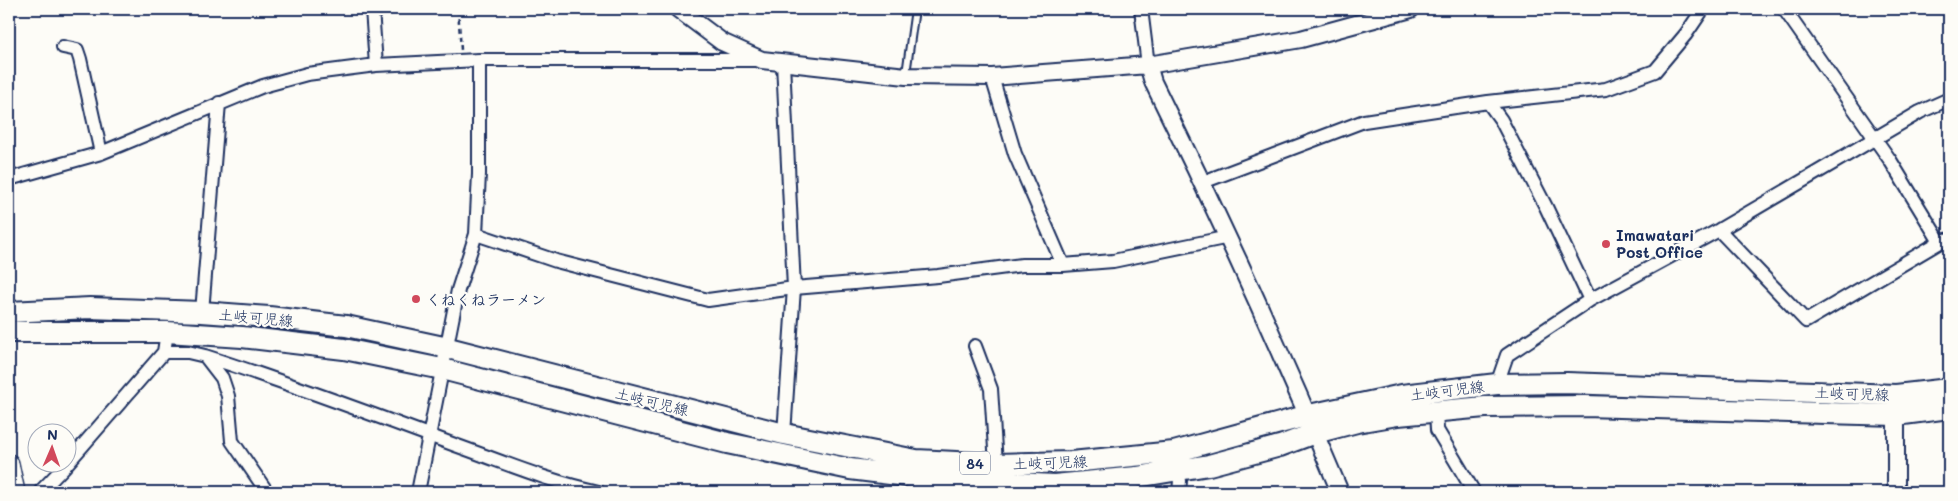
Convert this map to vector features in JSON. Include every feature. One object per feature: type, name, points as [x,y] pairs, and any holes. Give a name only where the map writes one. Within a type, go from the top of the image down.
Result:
[{"type":"main road","name":"土岐可児線","points":[[9,312],[90,308],[202,312],[346,326],[448,348],[784,434],[916,460],[996,464],[1071,462],[1174,452],[1312,424],[1402,395],[1497,384],[1567,383],[1896,395],[1949,388]]},
{"type":"main road","name":"土岐可児線","points":[[9,332],[167,332],[344,349],[442,369],[727,442],[850,469],[931,479],[1051,489],[1209,465],[1280,446],[1312,424],[1357,422],[1398,415],[1485,407],[1585,406],[1896,415],[1949,408]]},
{"type":"main road","points":[[9,464],[15,492]]},
{"type":"street","points":[[372,9],[376,65]]},
{"type":"street","points":[[678,9],[722,42],[762,60]]},
{"type":"street","points":[[1141,9],[1148,65],[1153,82],[1204,182],[1312,424],[1340,492]]},
{"type":"street","points":[[9,179],[101,154],[181,121],[218,103],[263,86],[307,74],[376,65],[479,60],[762,60],[906,76],[992,77],[1148,65],[1301,39],[1411,9]]},
{"type":"street","points":[[1204,182],[1364,121],[1488,102],[1606,89],[1655,71],[1686,34],[1703,9]]},
{"type":"street","points":[[1719,230],[1806,321],[1945,240],[1784,9]]},
{"type":"street","points":[[63,47],[77,50],[101,154]]},
{"type":"street","points":[[418,492],[458,290],[476,234],[479,174],[479,60]]},
{"type":"street","points":[[783,63],[794,288],[784,434]]},
{"type":"street","points":[[992,77],[1015,154],[1063,265]]},
{"type":"street","points":[[1497,384],[1507,355],[1590,300],[1719,230],[1920,112],[1949,99]]},
{"type":"street","points":[[1488,102],[1506,129],[1546,207],[1590,300]]},
{"type":"street","points":[[202,312],[218,103]]},
{"type":"street","points":[[476,234],[556,262],[708,300],[794,288],[938,276],[1022,265],[1063,265],[1113,261],[1229,237]]},
{"type":"street","points":[[40,492],[64,468],[164,352],[167,332]]},
{"type":"street","points":[[975,346],[991,389],[996,464]]},
{"type":"street","points":[[164,352],[188,352],[205,356],[341,401],[542,476],[577,488],[599,492]]},
{"type":"street","points":[[205,356],[222,378],[228,396],[232,441],[267,492]]},
{"type":"street","points":[[1896,395],[1896,492]]},
{"type":"street","points":[[1436,412],[1437,430],[1474,492]]},
{"type":"street","points":[[1176,470],[1180,481],[1179,492]]},
{"type":"lane","points":[[906,76],[915,9]]},
{"type":"path","points":[[458,9],[461,61]]},
{"type":"place","name":"Imawatari Post Office","points":[[1606,244]]},
{"type":"place","name":"くねくねラーメン","points":[[416,299]]}]
